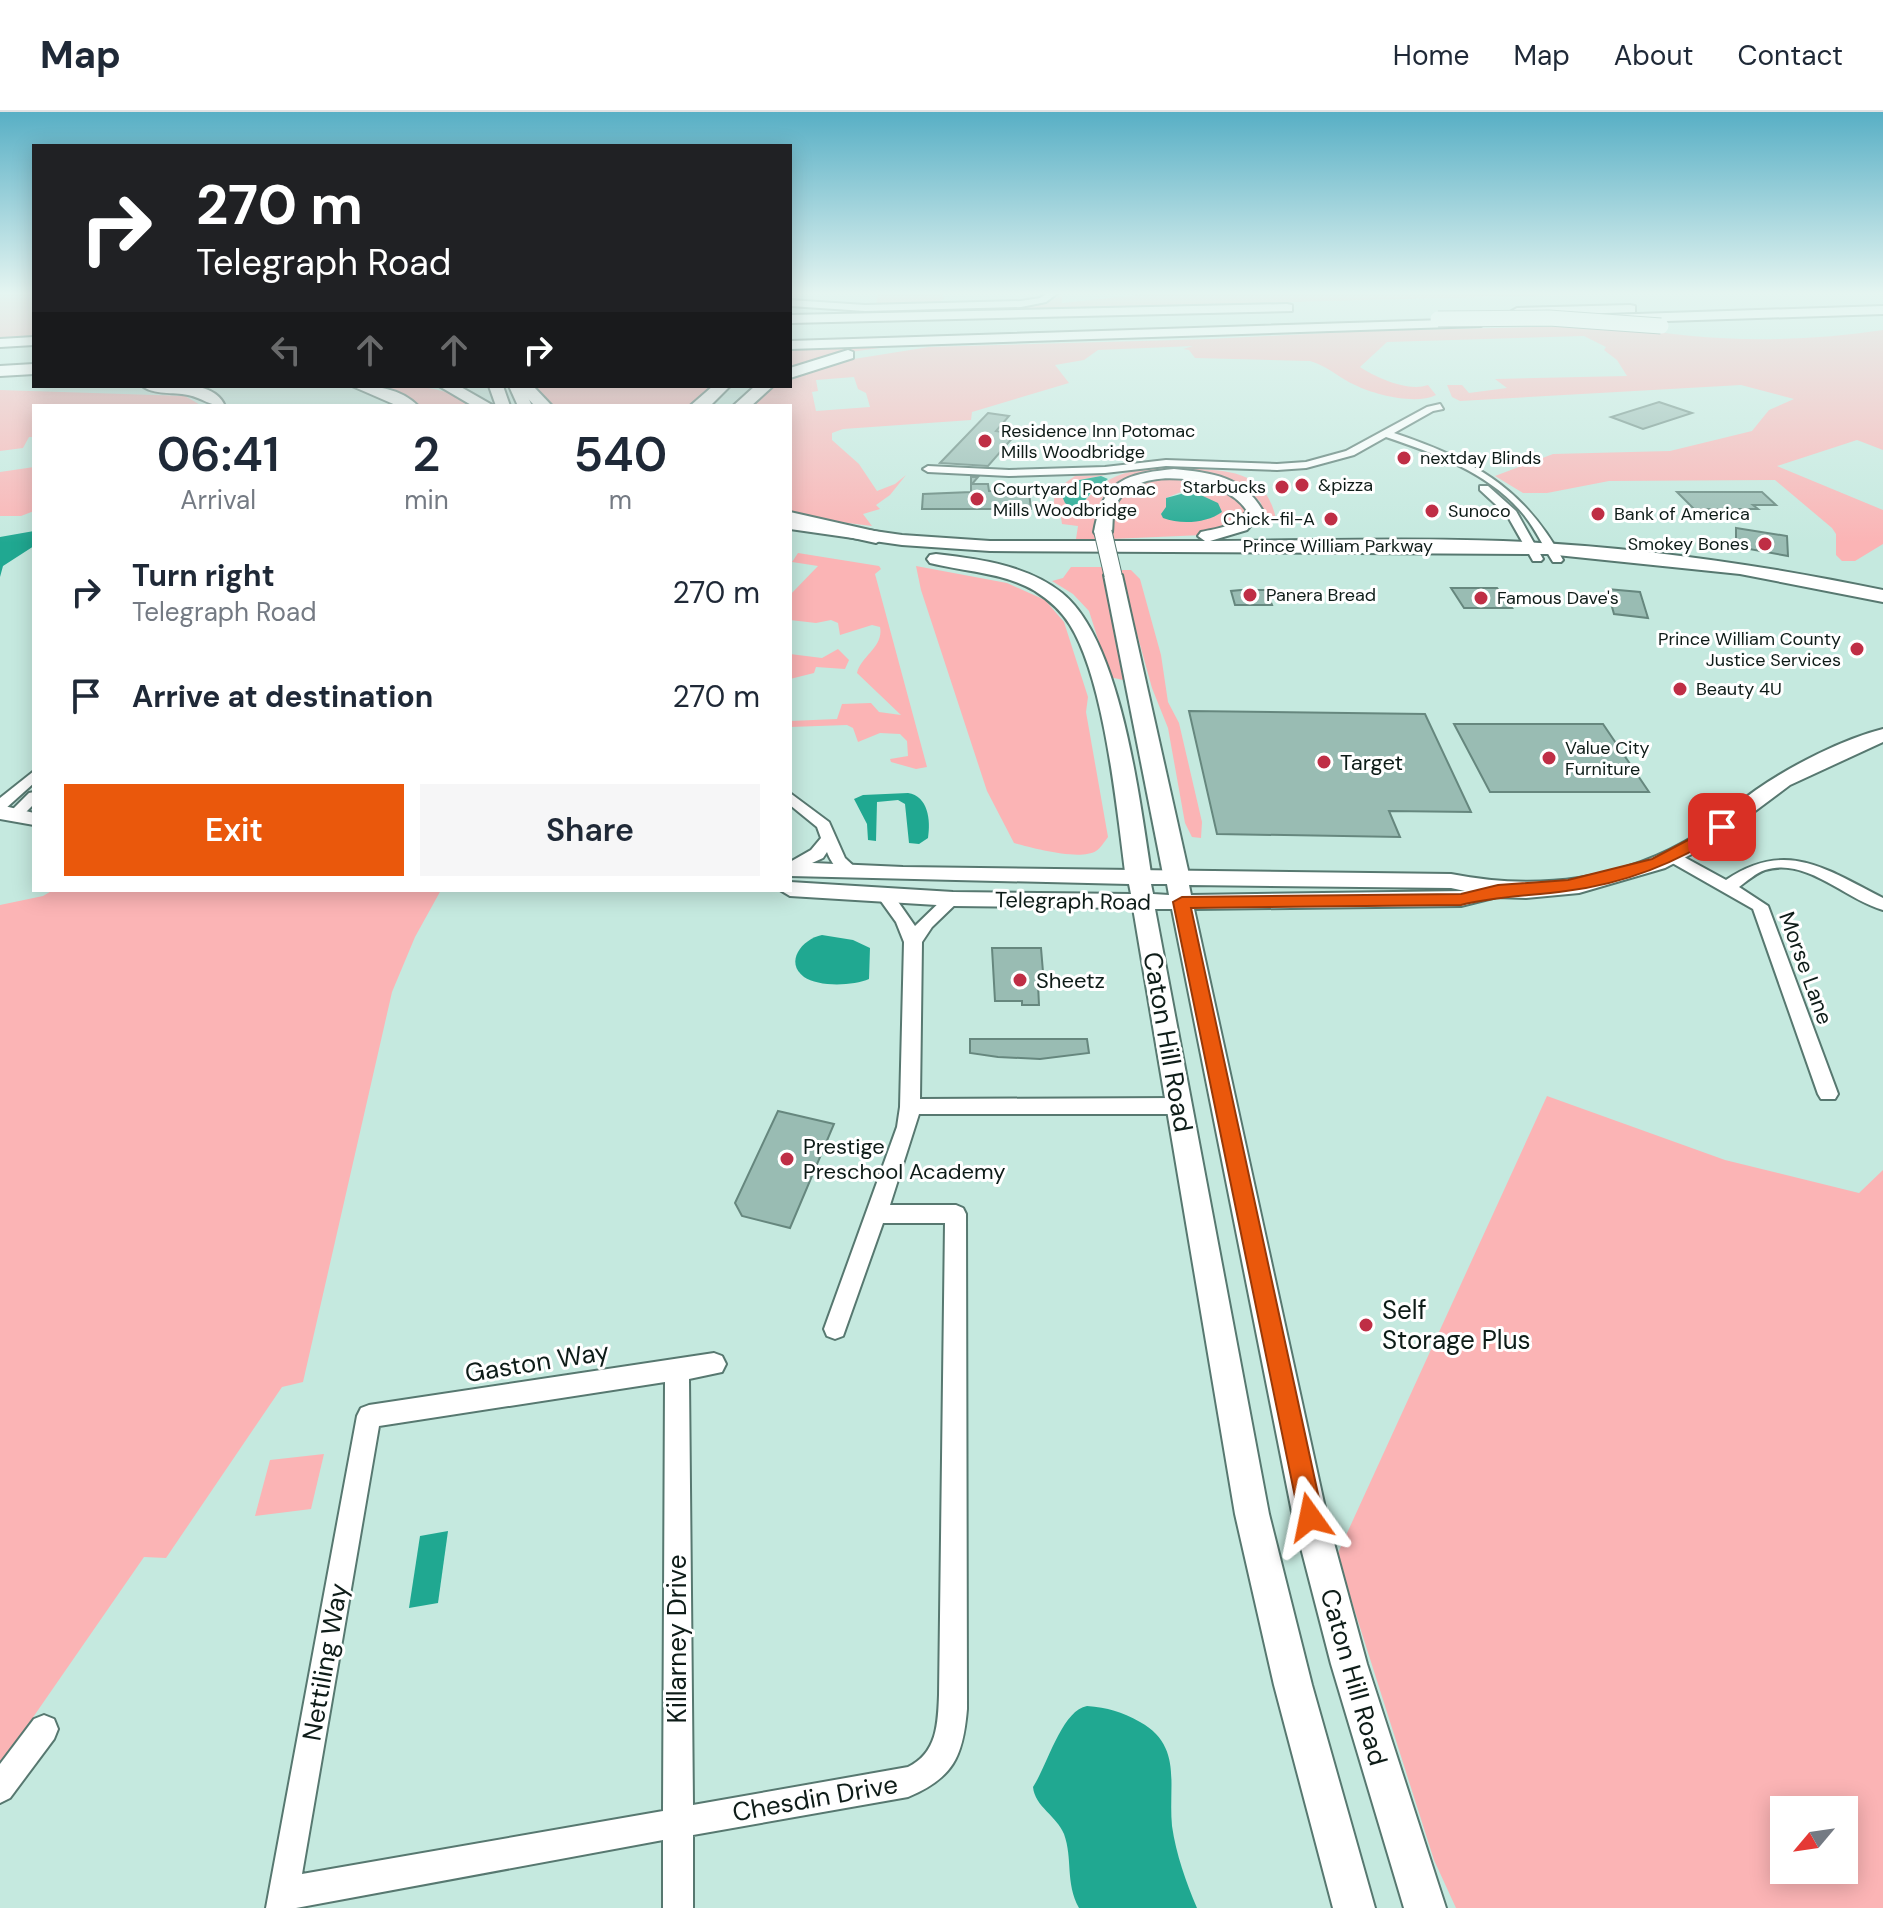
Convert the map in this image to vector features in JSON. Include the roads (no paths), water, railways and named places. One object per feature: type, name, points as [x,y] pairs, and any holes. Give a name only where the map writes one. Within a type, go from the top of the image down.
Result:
[{"type":"highway","points":[[0,382],[32,382]]},
{"type":"highway","points":[[164,388],[200,393],[216,404]]},
{"type":"highway","points":[[192,388],[213,392],[223,398],[225,404]]},
{"type":"highway","points":[[367,388],[389,394],[406,404]]},
{"type":"highway","points":[[451,388],[482,404]]},
{"type":"highway","points":[[526,388],[542,404]]},
{"type":"highway","points":[[701,404],[718,394],[721,388]]},
{"type":"highway","points":[[743,404],[763,388]]},
{"type":"highway","points":[[1100,539],[1228,532],[1248,522],[1255,507],[1241,491],[1220,482],[1188,475],[1152,476],[1118,488],[1106,506],[1100,539],[1113,575],[1179,891]]},
{"type":"highway","points":[[792,522],[868,543],[997,569],[1046,590],[1076,617],[1091,652],[1113,733],[1140,890]]},
{"type":"highway","name":"Prince William Parkway","points":[[792,539],[990,546],[1100,539],[1544,554],[1711,564],[1883,596]]},
{"type":"highway","name":"Prince William Parkway","points":[[868,543],[1007,559],[1544,554],[1699,574],[1883,608]]},
{"type":"main road","name":"Telegraph Road","points":[[792,868],[1140,890],[1461,899],[1498,890],[1568,886],[1604,879],[1673,856],[1704,839],[1782,781],[1883,735]]},
{"type":"main road","name":"Telegraph Road","points":[[792,889],[953,899],[1140,890]]},
{"type":"main road","name":"Caton Hill Road","points":[[1140,890],[1252,1514],[1297,1700],[1354,1908]]},
{"type":"main road","name":"Caton Hill Road","points":[[1179,891],[1310,1517],[1349,1664],[1425,1908]]},
{"type":"street","points":[[928,469],[1009,473],[1105,470],[1166,463],[1282,467],[1335,459],[1430,409],[1440,407]]},
{"type":"street","points":[[1381,436],[1440,453],[1503,488],[1535,519],[1544,554]]},
{"type":"street","points":[[1381,436],[1432,458],[1485,488],[1512,513],[1544,554]]},
{"type":"street","points":[[17,808],[32,779]]},
{"type":"street","points":[[792,799],[819,820],[830,838],[838,861],[852,872]]},
{"type":"street","points":[[792,867],[817,854],[830,838]]},
{"type":"street","name":"Morse Lane","points":[[1673,856],[1760,906],[1828,1094]]},
{"type":"street","points":[[1725,888],[1760,866],[1781,864],[1816,872],[1883,905]]},
{"type":"street","points":[[835,1329],[907,1127],[910,1107],[913,942],[904,920],[886,897]]},
{"type":"street","points":[[913,942],[926,923],[953,899]]},
{"type":"street","points":[[910,1107],[1180,1106]]},
{"type":"street","name":"Chesdin Drive","points":[[282,1901],[677,1822],[908,1782],[928,1774],[940,1762],[946,1750],[953,1695],[956,1214],[876,1214]]},
{"type":"street","name":"Gaston Way","points":[[369,1416],[714,1364]]},
{"type":"street","name":"Killarney Drive","points":[[677,1370],[678,1908]]},
{"type":"street","name":"Nettiling Way","points":[[282,1901],[369,1416]]},
{"type":"street","points":[[0,1788],[44,1729]]},
{"type":"place","name":"Residence Inn Potomac Mills Woodbridge","points":[[985,441]]},
{"type":"place","name":"nextday Blinds","points":[[1404,458]]},
{"type":"place","name":"&pizza","points":[[1302,485]]},
{"type":"place","name":"Starbucks","points":[[1282,487]]},
{"type":"place","name":"Courtyard Potomac Mills Woodbridge","points":[[977,499]]},
{"type":"place","name":"Sunoco","points":[[1432,511]]},
{"type":"place","name":"Bank of America","points":[[1598,514]]},
{"type":"place","name":"Chick-fil-A","points":[[1331,519]]},
{"type":"place","name":"Smokey Bones","points":[[1765,544]]},
{"type":"place","name":"Panera Bread","points":[[1250,595]]},
{"type":"place","name":"Famous Dave's","points":[[1481,598]]},
{"type":"place","name":"Prince William County Justice Services","points":[[1857,649]]},
{"type":"place","name":"Beauty 4U","points":[[1680,689]]},
{"type":"place","name":"Value City Furniture","points":[[1549,758]]},
{"type":"place","name":"Target","points":[[1324,762]]},
{"type":"place","name":"Sheetz","points":[[1020,980]]},
{"type":"place","name":"Prestige Preschool Academy","points":[[787,1159]]},
{"type":"place","name":"Self Storage Plus","points":[[1366,1325]]}]
